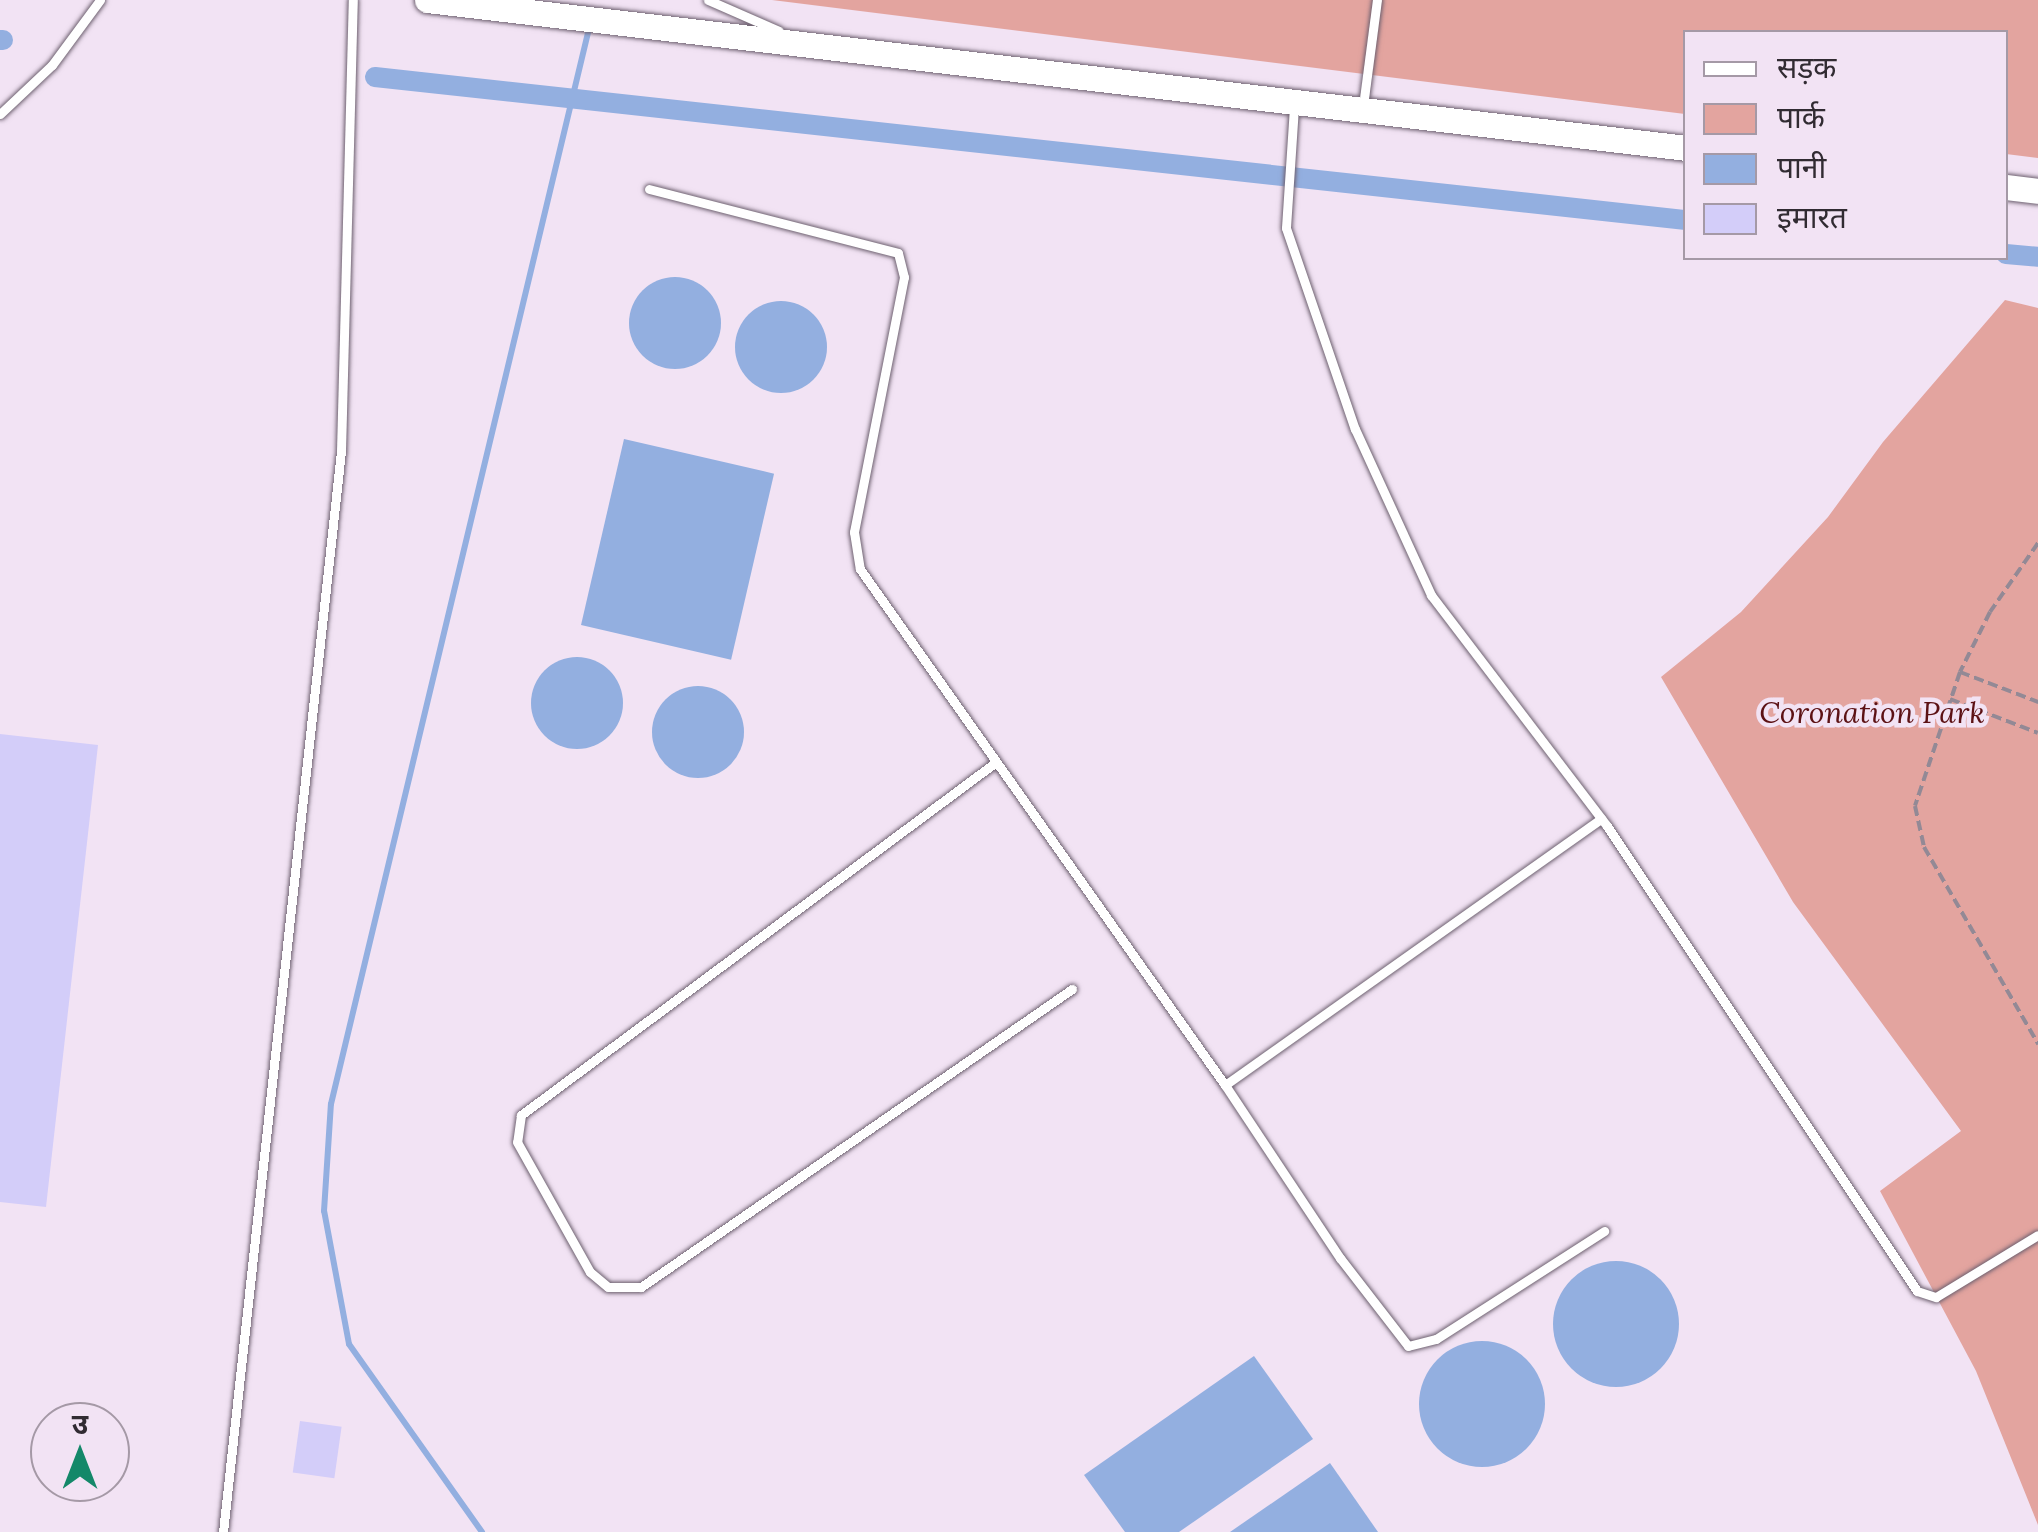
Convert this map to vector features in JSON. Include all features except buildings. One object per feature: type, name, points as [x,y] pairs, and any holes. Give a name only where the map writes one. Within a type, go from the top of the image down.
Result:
[{"type":"street","points":[[428,0],[552,16],[566,6],[616,18],[1683,148]]},
{"type":"street","points":[[2008,187],[2038,191]]},
{"type":"lane","points":[[0,114],[52,65],[100,0]]},
{"type":"lane","points":[[223,1532],[341,451],[352,0]]},
{"type":"lane","points":[[708,0],[799,40]]},
{"type":"lane","points":[[1363,109],[1377,0]]},
{"type":"lane","points":[[1294,100],[1284,204],[1286,228],[1355,429],[1431,594],[1601,819],[1917,1291],[1936,1297],[2038,1234]]},
{"type":"lane","points":[[649,190],[898,253],[904,278],[854,550],[860,569],[1225,1085],[1340,1258],[1408,1346],[1436,1339],[1604,1230]]},
{"type":"lane","points":[[996,762],[521,1115],[516,1142],[590,1272],[608,1288],[641,1288],[1072,989]]},
{"type":"lane","points":[[1225,1085],[1601,819]]},
{"type":"path","points":[[2038,543],[1990,612],[1960,672],[1916,792],[1917,828],[2038,1044]]},
{"type":"path","points":[[1960,672],[2038,702]]},
{"type":"path","points":[[1950,699],[2038,733]]},
{"type":"green space","points":[[772,0],[2038,0],[2038,158],[2008,154],[2008,30],[1683,30],[1683,114]]},
{"type":"green space","name":"Coronation Park","points":[[2005,300],[2038,308],[2038,1525],[1976,1371],[1880,1191],[1961,1131],[1793,902],[1661,677],[1741,612],[1828,517],[1883,442]]},
{"type":"water","points":[[666,277],[684,277],[701,284],[714,297],[721,323],[714,349],[701,362],[684,369],[666,369],[649,362],[636,349],[629,332],[629,314],[636,297],[649,284]]},
{"type":"water","points":[[772,301],[790,301],[807,308],[820,321],[827,347],[820,373],[807,386],[790,393],[772,393],[755,386],[742,373],[735,356],[735,338],[742,321],[755,308]]},
{"type":"water","points":[[624,439],[774,474],[731,660],[581,625]]},
{"type":"water","points":[[577,657],[595,660],[610,670],[620,685],[620,721],[610,736],[595,746],[577,749],[559,746],[544,736],[534,721],[531,703],[534,685],[544,670],[559,660]]},
{"type":"water","points":[[689,686],[707,686],[724,693],[737,706],[744,732],[737,758],[724,771],[707,778],[689,778],[672,771],[659,758],[652,741],[652,723],[659,706],[672,693]]},
{"type":"water","points":[[1616,1261],[1640,1266],[1660,1280],[1674,1300],[1679,1324],[1674,1348],[1660,1368],[1640,1382],[1616,1387],[1592,1382],[1572,1368],[1558,1348],[1553,1324],[1558,1300],[1572,1280],[1592,1266]]},
{"type":"water","points":[[1482,1341],[1506,1346],[1526,1360],[1540,1380],[1545,1404],[1540,1428],[1526,1448],[1506,1462],[1482,1467],[1458,1462],[1438,1448],[1424,1428],[1419,1404],[1424,1380],[1438,1360],[1458,1346]]},
{"type":"water","points":[[1254,1356],[1313,1439],[1179,1532],[1125,1532],[1084,1475]]},
{"type":"water","points":[[1330,1463],[1378,1532],[1230,1532]]},
{"type":"waterway","points":[[482,1532],[349,1344],[324,1211],[331,1104],[590,24]]},
{"type":"waterway","points":[[375,77],[1683,220]]},
{"type":"waterway","points":[[2008,254],[2038,257]]}]
